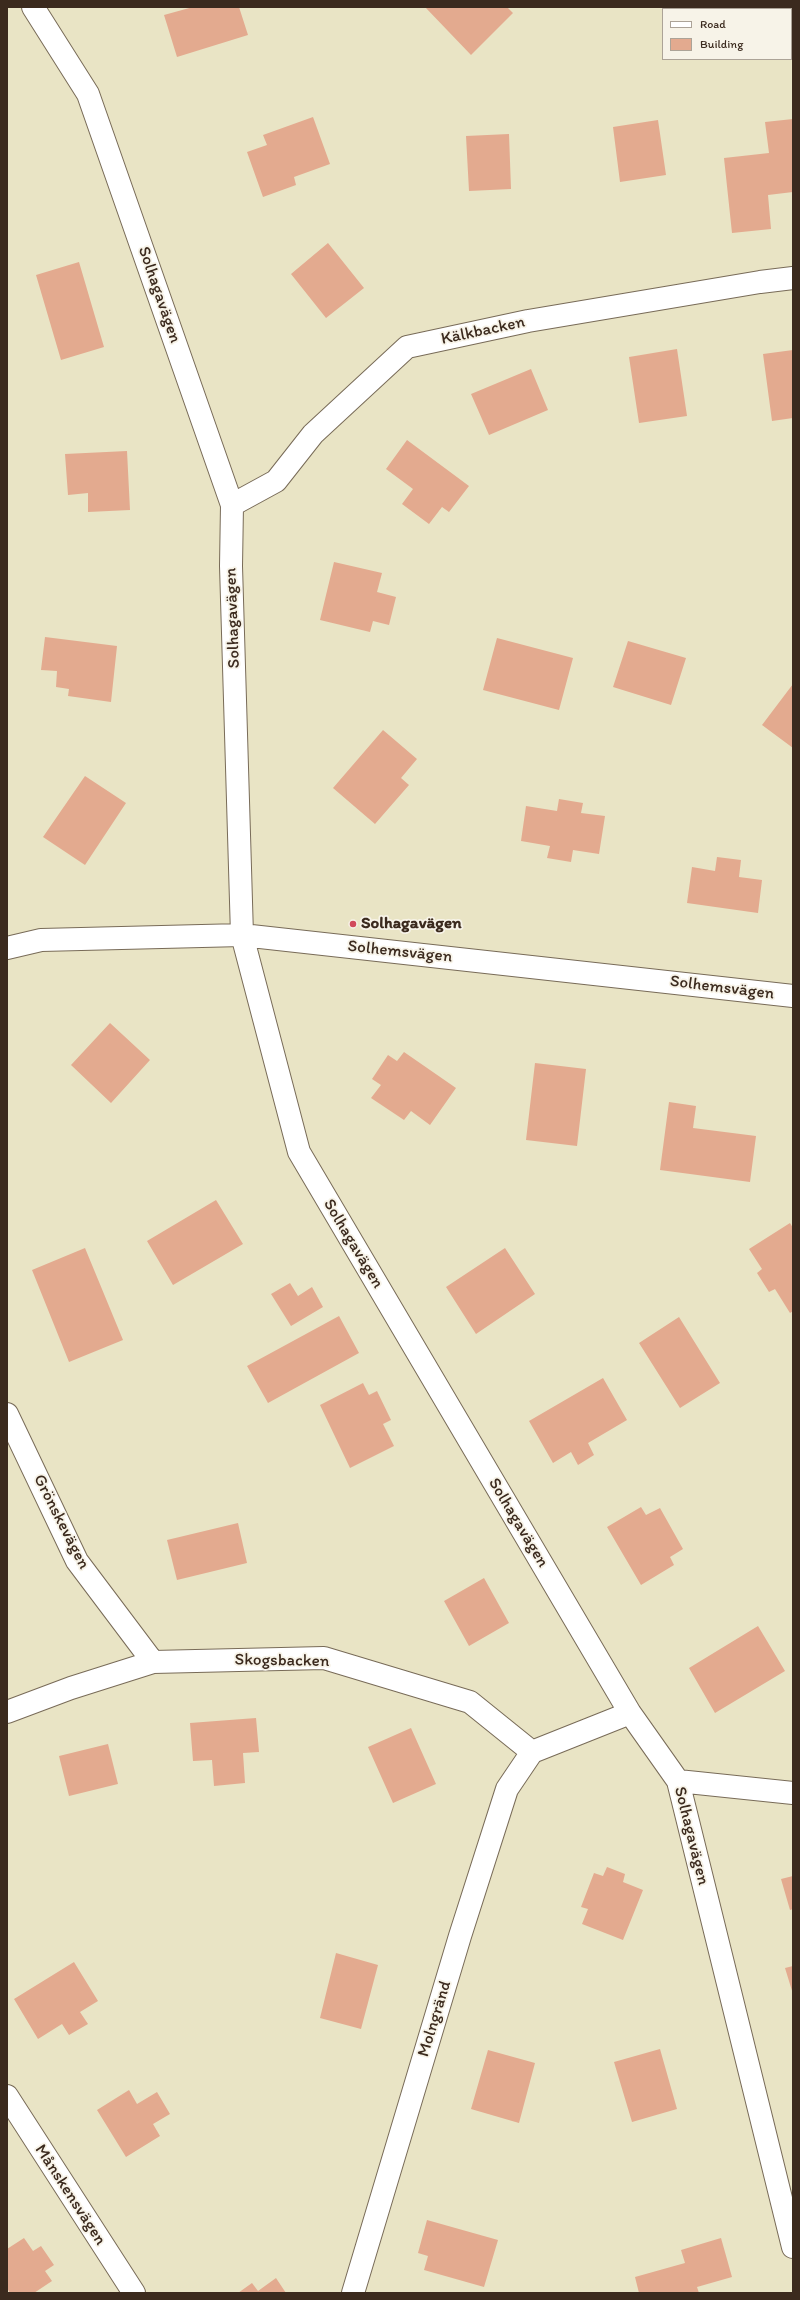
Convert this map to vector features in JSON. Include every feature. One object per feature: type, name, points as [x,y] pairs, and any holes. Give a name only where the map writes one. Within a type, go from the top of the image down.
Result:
[{"type":"street","name":"Solhagavägen","points":[[33,7],[88,94],[232,505],[231,566],[242,934],[298,1152],[630,1713],[678,1781],[793,2247]]},
{"type":"street","name":"Kälkbacken","points":[[232,505],[276,481],[313,434],[407,347],[528,321],[760,282],[793,278]]},
{"type":"street","name":"Solhemsvägen","points":[[7,948],[41,940],[242,934],[793,996]]},
{"type":"street","name":"Grönskevägen","points":[[7,1414],[77,1561],[153,1662]]},
{"type":"street","name":"Skogsbacken","points":[[7,1712],[71,1688],[153,1662],[324,1658],[470,1702],[532,1752]]},
{"type":"street","points":[[532,1752],[630,1713]]},
{"type":"street","name":"Molngränd","points":[[353,2293],[460,1936],[507,1790],[532,1752]]},
{"type":"street","points":[[678,1781],[793,1793]]},
{"type":"street","name":"Månskensvägen","points":[[7,2096],[128,2291]]},
{"type":"building","points":[[193,7],[239,7],[248,35],[177,57],[164,15]]},
{"type":"building","points":[[425,7],[507,7],[513,13],[471,55]]},
{"type":"building","points":[[792,28],[793,28],[792,56]]},
{"type":"building","points":[[313,117],[330,164],[294,177],[296,185],[263,197],[247,152],[267,145],[263,135]]},
{"type":"building","points":[[793,119],[793,192],[768,195],[771,229],[732,233],[724,158],[769,153],[765,122]]},
{"type":"building","points":[[658,120],[666,175],[620,182],[613,127]]},
{"type":"building","points":[[509,134],[511,189],[469,191],[466,136]]},
{"type":"building","points":[[328,243],[364,288],[326,318],[291,274]]},
{"type":"building","points":[[79,262],[104,347],[61,360],[36,275]]},
{"type":"building","points":[[677,349],[687,416],[639,423],[629,357]]},
{"type":"building","points":[[793,350],[793,418],[772,421],[763,354]]},
{"type":"building","points":[[531,369],[548,410],[489,435],[471,394]]},
{"type":"building","points":[[407,440],[469,486],[449,512],[442,507],[429,524],[402,504],[413,489],[386,469]]},
{"type":"building","points":[[127,451],[130,510],[88,512],[88,493],[68,495],[65,454]]},
{"type":"building","points":[[334,562],[382,573],[377,592],[396,597],[389,625],[373,621],[370,632],[320,620]]},
{"type":"building","points":[[45,637],[117,646],[111,702],[68,696],[69,689],[56,687],[57,671],[41,670]]},
{"type":"building","points":[[497,638],[573,658],[559,710],[483,690]]},
{"type":"building","points":[[628,641],[686,658],[671,705],[613,687]]},
{"type":"building","points":[[793,684],[793,748],[762,725]]},
{"type":"building","points":[[383,730],[417,759],[401,778],[409,785],[375,824],[333,788]]},
{"type":"building","points":[[85,776],[126,803],[85,865],[43,837]]},
{"type":"building","points":[[559,799],[583,803],[581,813],[605,816],[599,854],[573,850],[571,862],[547,858],[550,846],[521,841],[526,806],[557,811]]},
{"type":"building","points":[[717,857],[741,860],[739,877],[762,880],[758,913],[687,903],[692,867],[715,871]]},
{"type":"building","points":[[110,1023],[150,1060],[111,1103],[71,1065]]},
{"type":"building","points":[[404,1052],[456,1088],[430,1125],[411,1111],[404,1120],[371,1098],[381,1085],[372,1079],[388,1055],[397,1061]]},
{"type":"building","points":[[535,1063],[586,1069],[577,1146],[526,1140]]},
{"type":"building","points":[[669,1102],[696,1106],[693,1128],[756,1136],[750,1182],[660,1170]]},
{"type":"building","points":[[216,1200],[243,1244],[173,1285],[147,1241]]},
{"type":"building","points":[[790,1223],[793,1228],[793,1311],[790,1313],[775,1289],[769,1292],[757,1273],[762,1269],[749,1249]]},
{"type":"building","points":[[85,1248],[123,1340],[69,1362],[32,1270]]},
{"type":"building","points":[[505,1248],[535,1294],[476,1334],[446,1287]]},
{"type":"building","points":[[290,1283],[298,1296],[312,1287],[323,1307],[291,1326],[271,1294]]},
{"type":"building","points":[[339,1316],[359,1353],[268,1403],[247,1366]]},
{"type":"building","points":[[679,1317],[720,1383],[680,1408],[639,1343]]},
{"type":"building","points":[[603,1378],[627,1420],[588,1443],[594,1455],[578,1465],[571,1452],[553,1463],[529,1421]]},
{"type":"building","points":[[363,1383],[369,1395],[377,1391],[391,1420],[383,1424],[394,1446],[350,1468],[320,1405]]},
{"type":"building","points":[[641,1507],[646,1515],[660,1508],[683,1549],[670,1557],[674,1565],[641,1585],[607,1527]]},
{"type":"building","points":[[238,1523],[247,1563],[177,1580],[167,1540]]},
{"type":"building","points":[[484,1578],[509,1623],[469,1646],[444,1601]]},
{"type":"building","points":[[758,1626],[785,1671],[715,1713],[689,1668]]},
{"type":"building","points":[[256,1718],[259,1752],[243,1753],[245,1783],[214,1786],[212,1760],[193,1761],[190,1723]]},
{"type":"building","points":[[411,1728],[436,1784],[393,1803],[368,1747]]},
{"type":"building","points":[[108,1744],[118,1784],[69,1796],[59,1756]]},
{"type":"building","points":[[607,1867],[625,1874],[623,1882],[643,1890],[623,1940],[582,1924],[588,1909],[581,1907],[594,1873],[603,1876]]},
{"type":"building","points":[[793,1876],[793,1909],[790,1910],[781,1879]]},
{"type":"building","points":[[336,1953],[378,1965],[361,2029],[320,2018]]},
{"type":"building","points":[[74,1962],[98,2001],[80,2012],[88,2024],[69,2035],[62,2024],[38,2039],[14,1999]]},
{"type":"building","points":[[793,1966],[793,1994],[785,1968]]},
{"type":"building","points":[[660,2049],[677,2109],[632,2122],[614,2062]]},
{"type":"building","points":[[488,2050],[535,2063],[519,2123],[471,2109]]},
{"type":"building","points":[[129,2090],[137,2104],[157,2092],[170,2114],[153,2124],[160,2136],[126,2157],[97,2110]]},
{"type":"building","points":[[427,2220],[498,2240],[484,2287],[424,2270],[428,2256],[418,2253]]},
{"type":"building","points":[[24,2238],[33,2251],[41,2246],[54,2265],[45,2271],[52,2281],[34,2293],[10,2293],[7,2288],[7,2249]]},
{"type":"building","points":[[721,2238],[732,2277],[697,2287],[699,2293],[639,2293],[635,2277],[685,2263],[681,2250]]},
{"type":"building","points":[[276,2278],[286,2293],[238,2293],[252,2283],[258,2291]]},
{"type":"place","name":"Solhagavägen","points":[[353,924]]}]
